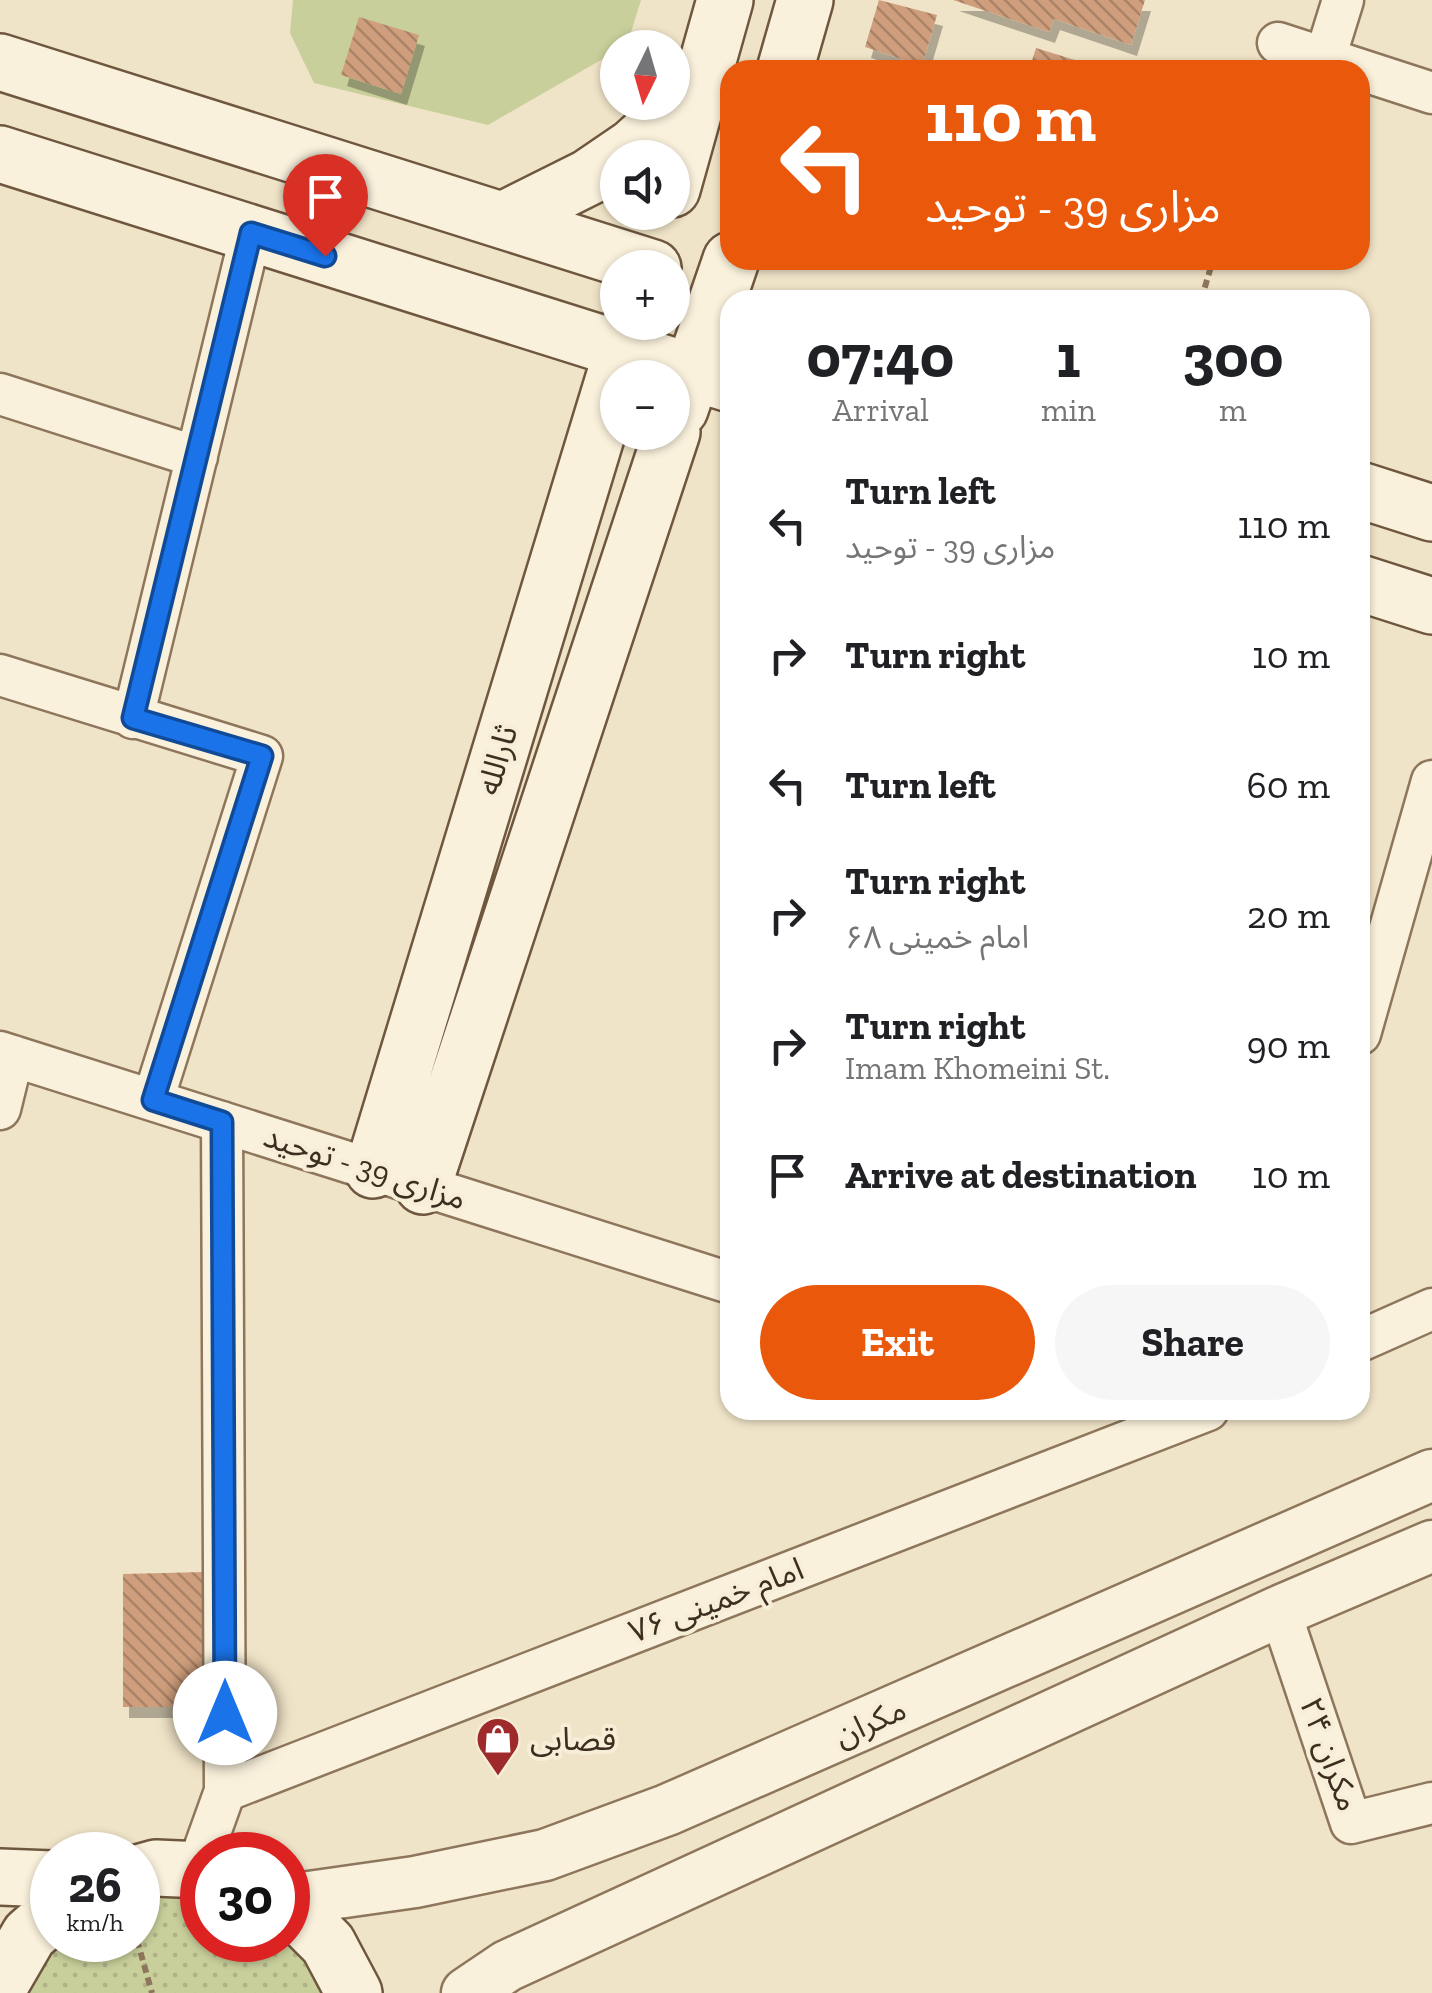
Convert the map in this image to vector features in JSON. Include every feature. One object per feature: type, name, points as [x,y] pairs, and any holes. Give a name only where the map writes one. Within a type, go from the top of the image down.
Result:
[{"type":"main road","points":[[686,140],[725,0]]},
{"type":"main road","points":[[788,60],[805,0]]},
{"type":"main road","points":[[0,62],[600,251]]},
{"type":"main road","points":[[503,220],[589,177],[633,147],[702,85]]},
{"type":"main road","points":[[0,154],[251,233],[600,329]]},
{"type":"main road","name":"ثارالله","points":[[690,407],[711,378],[720,281]]},
{"type":"main road","name":"ثارالله","points":[[398,1178],[625,340]]},
{"type":"main road","points":[[634,340],[711,378]]},
{"type":"main road","name":"ثارالله","points":[[398,1178],[665,450]]},
{"type":"main road","points":[[1370,493],[1432,513]]},
{"type":"main road","points":[[1370,586],[1432,606]]},
{"type":"main road","points":[[0,1877],[30,1879]]},
{"type":"main road","points":[[310,1925],[328,1944],[354,1993]]},
{"type":"main road","points":[[0,1984],[30,1935]]},
{"type":"street","points":[[1324,58],[1343,0]]},
{"type":"street","points":[[1278,43],[1330,60]]},
{"type":"street","points":[[1370,72],[1432,92]]},
{"type":"street","points":[[133,718],[251,233]]},
{"type":"street","points":[[0,394],[196,457]]},
{"type":"street","points":[[0,675],[262,756],[153,1100]]},
{"type":"street","points":[[1370,999],[1432,781]]},
{"type":"street","points":[[0,1109],[6,1054]]},
{"type":"street","name":"مزاری 39 - توحید","points":[[6,1054],[720,1280]]},
{"type":"street","points":[[212,1832],[225,1792],[222,1122]]},
{"type":"street","points":[[1370,1337],[1432,1309]]},
{"type":"street","name":"امام خمینی ۷۶","points":[[225,1792],[1184,1420]]},
{"type":"street","name":"مکران","points":[[310,1899],[545,1855],[667,1810],[1432,1475]]},
{"type":"street","points":[[467,1993],[507,1966],[1280,1611],[1432,1546]]},
{"type":"street","name":"مکران ۲۴","points":[[1280,1611],[1352,1823],[1432,1803]]},
{"type":"path","points":[[143,1962],[152,1993]]},
{"type":"green space","points":[[293,0],[641,0],[632,30],[600,30],[600,61],[488,125],[314,83],[290,33]]},
{"type":"green space","points":[[180,1897],[180,1962],[304,1962],[326,1993],[26,1993],[44,1962],[160,1962],[160,1898]]},
{"type":"building","points":[[879,0],[937,15],[924,60],[904,60],[865,47]]},
{"type":"building","points":[[953,0],[1145,0],[1131,45],[1054,19],[1049,32]]},
{"type":"building","points":[[359,17],[419,35],[401,94],[341,75]]},
{"type":"building","points":[[1036,48],[1075,60],[1032,60]]},
{"type":"building","points":[[204,1572],[203,1707],[123,1707],[123,1574]]},
{"type":"place","name":"قصابی","points":[[498,1777]]},
{"type":"route","points":[[225,1713],[222,1122],[153,1100],[262,756],[133,718],[251,233],[325,256]]}]
